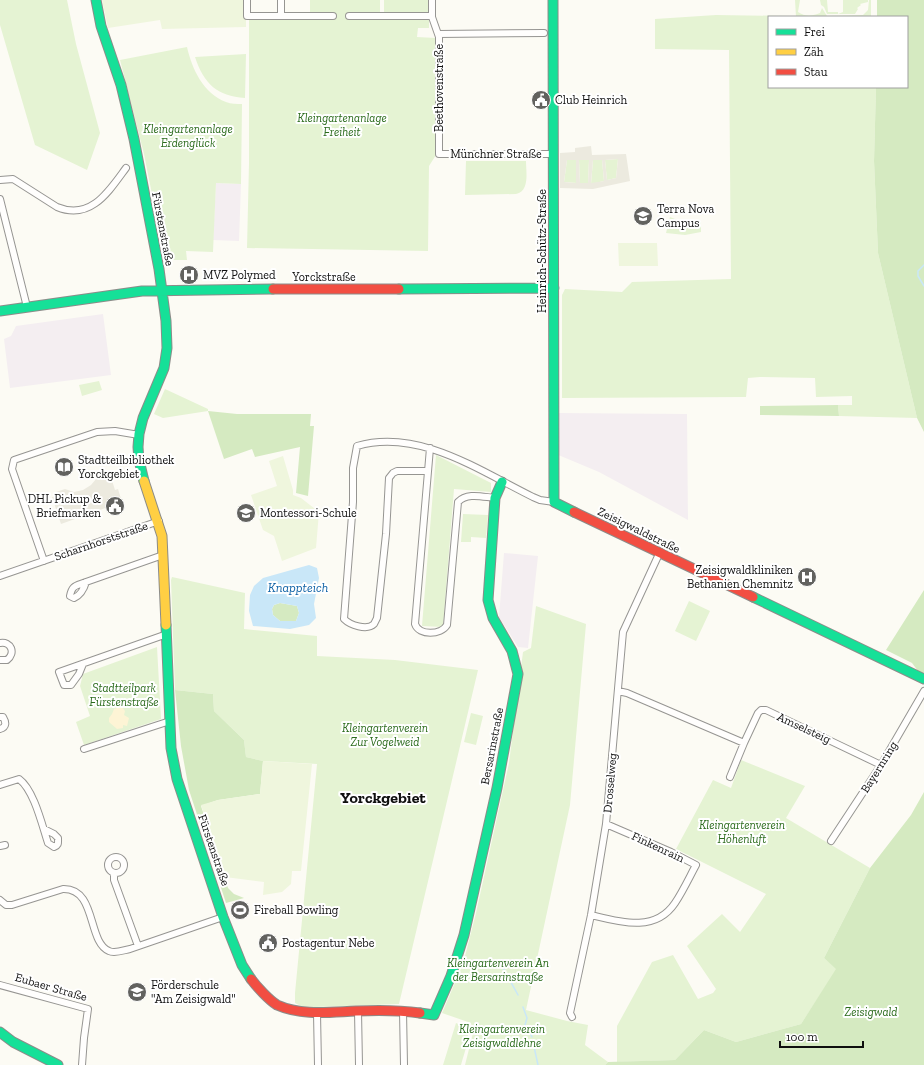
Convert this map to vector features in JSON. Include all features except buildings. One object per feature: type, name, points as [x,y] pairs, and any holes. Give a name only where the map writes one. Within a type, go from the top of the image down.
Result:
[{"type":"street","name":"Fürstenstraße","points":[[96,0],[102,29],[122,91],[136,148],[166,321],[168,342],[167,358],[162,375],[144,415],[139,435],[138,451],[142,472],[159,521],[162,536],[172,748],[177,778],[223,917],[242,965],[256,986],[276,1004],[292,1010],[317,1013],[358,1011],[403,1012],[434,1015]]},
{"type":"street","points":[[246,0],[246,16],[333,16]]},
{"type":"street","points":[[281,0],[281,16]]},
{"type":"street","name":"Beethovenstraße","points":[[432,0],[432,16],[439,37],[439,154]]},
{"type":"street","name":"Heinrich-Schütz-Straße","points":[[553,0],[554,502]]},
{"type":"street","points":[[349,16],[432,16]]},
{"type":"street","points":[[438,34],[544,33]]},
{"type":"street","name":"Münchner Straße","points":[[439,154],[554,154]]},
{"type":"street","points":[[0,180],[13,179],[57,207],[65,210],[78,210],[94,205],[106,194],[126,168]]},
{"type":"street","points":[[0,199],[27,307]]},
{"type":"street","name":"Yorckstraße","points":[[0,311],[142,291],[554,288]]},
{"type":"street","name":"Scharnhorststraße","points":[[44,560],[12,469],[14,460],[97,432],[115,431],[139,435]]},
{"type":"street","name":"Zeisigwaldstraße","points":[[428,471],[397,471],[389,478],[386,534],[377,618],[374,624],[369,627],[354,626],[349,624],[344,619],[353,502],[354,468],[357,446],[367,443],[386,441],[430,448],[454,456],[502,482],[540,500],[554,502],[659,554],[747,594],[924,679]]},
{"type":"street","points":[[430,448],[415,624],[417,629],[421,631],[435,632],[444,630],[447,625],[458,502],[468,496],[495,498]]},
{"type":"street","name":"Bersarinstraße","points":[[434,1015],[451,979],[458,959],[497,788],[518,674],[509,644],[494,622],[488,600],[495,498],[502,482]]},
{"type":"street","name":"Scharnhorststraße","points":[[0,576],[159,521]]},
{"type":"street","name":"Drosselweg","points":[[572,1017],[570,1013],[591,914],[606,824],[623,632],[659,554]]},
{"type":"street","points":[[86,582],[163,555]]},
{"type":"street","points":[[83,664],[167,634]]},
{"type":"street","points":[[0,643],[8,644],[12,649],[12,652],[7,660],[0,660]]},
{"type":"street","points":[[618,691],[627,693],[744,743]]},
{"type":"street","name":"Bayernring","points":[[831,841],[881,765],[924,691]]},
{"type":"street","name":"Amselsteig","points":[[730,777],[744,743],[758,713],[761,710],[766,710],[881,765]]},
{"type":"street","points":[[0,717],[3,717],[5,726],[0,729]]},
{"type":"street","points":[[84,749],[170,721]]},
{"type":"street","points":[[0,785],[19,779],[25,783],[31,793],[44,829]]},
{"type":"street","name":"Finkenrain","points":[[591,914],[619,922],[648,923],[655,920],[667,913],[675,903],[696,865],[671,852],[606,824]]},
{"type":"street","points":[[114,873],[114,880],[138,946]]},
{"type":"street","points":[[0,900],[6,905],[12,905],[63,889],[76,891],[85,903],[101,945],[110,952],[118,952],[138,946],[223,917]]},
{"type":"street","name":"Eubaer Straße","points":[[0,985],[88,1008],[82,1065]]},
{"type":"street","points":[[358,1011],[359,1065]]},
{"type":"street","points":[[403,1012],[404,1065]]},
{"type":"street","points":[[317,1013],[318,1065]]},
{"type":"street","points":[[0,1032],[14,1042],[58,1065]]},
{"type":"shaded area","points":[[591,146],[592,155],[626,154],[630,181],[593,189],[560,188],[560,153],[575,152],[575,148]],"holes":[[[618,159],[616,178],[607,180],[605,160]],[[567,160],[576,160],[576,183],[564,182]],[[579,160],[589,160],[588,183],[580,183]],[[593,160],[602,160],[604,181],[591,183]]]},
{"type":"shaded area","points":[[216,183],[241,184],[239,241],[213,240]]},
{"type":"shaded area","points":[[103,314],[111,375],[10,388],[4,339],[11,336],[16,326]]},
{"type":"shaded area","points":[[557,413],[687,414],[688,520],[599,472],[556,454]]},
{"type":"shaded area","points":[[110,474],[115,490],[118,489],[122,502],[61,524],[52,497],[57,496],[56,492],[65,489],[74,492],[83,490],[91,485],[96,479]]},
{"type":"shaded area","points":[[504,553],[538,556],[528,648],[518,647],[499,617]]},
{"type":"green space","points":[[0,0],[67,0],[76,44],[100,133],[87,170],[35,145],[0,25]]},
{"type":"green space","points":[[102,0],[246,0],[246,27],[162,29],[160,20],[108,28]]},
{"type":"green space","name":"Kleingartenanlage Freiheit","points":[[310,0],[380,0],[380,17],[429,17],[429,28],[418,28],[417,37],[436,38],[436,155],[429,166],[428,251],[247,248],[249,163],[249,16],[310,15]]},
{"type":"green space","points":[[384,0],[429,0],[429,13],[384,13]]},
{"type":"green space","points":[[795,0],[800,0],[798,12],[809,16],[796,16]]},
{"type":"green space","points":[[820,0],[827,0],[828,12],[838,12],[838,14],[827,14],[824,7],[821,5]]},
{"type":"green space","points":[[843,0],[868,0],[868,2],[860,4],[861,5],[857,8],[858,9],[855,14],[838,14],[843,12]]},
{"type":"green space","points":[[869,0],[871,0],[871,16],[827,16],[863,15],[868,10]]},
{"type":"green space","points":[[877,0],[924,0],[924,432],[917,418],[878,253],[874,161],[876,88],[908,88],[908,16],[877,16]]},
{"type":"green space","points":[[822,8],[827,16],[809,16],[820,13]]},
{"type":"green space","points":[[716,15],[791,16],[768,16],[768,88],[876,88],[874,161],[878,253],[917,418],[839,416],[838,405],[852,405],[852,396],[816,397],[815,378],[748,378],[746,397],[562,398],[562,295],[565,289],[622,292],[632,282],[731,279],[729,50],[655,49],[655,19]]},
{"type":"green space","name":"Kleingartenanlage Erdenglück","points":[[187,47],[195,72],[211,93],[226,102],[232,104],[242,104],[241,184],[216,183],[213,252],[186,251],[187,260],[165,260],[144,154],[120,60]]},
{"type":"green space","points":[[246,54],[245,98],[227,95],[213,87],[203,75],[195,57]]},
{"type":"green space","points":[[618,159],[616,178],[607,180],[605,160]]},
{"type":"green space","points":[[567,160],[576,160],[577,183],[564,182]]},
{"type":"green space","points":[[579,160],[589,160],[588,183],[580,183]]},
{"type":"green space","points":[[593,160],[602,160],[604,181],[591,184]]},
{"type":"green space","points":[[466,161],[526,161],[527,175],[525,185],[520,192],[516,194],[465,195]]},
{"type":"green space","points":[[670,217],[680,221],[701,222],[701,232],[685,235],[666,233]]},
{"type":"green space","points":[[618,243],[657,243],[658,266],[619,266]]},
{"type":"green space","points":[[99,381],[102,390],[82,396],[79,385]]},
{"type":"green space","points":[[165,389],[208,409],[208,411],[163,418],[154,414]]},
{"type":"green space","points":[[838,405],[839,416],[760,415],[760,406]]},
{"type":"green space","points":[[208,411],[237,414],[311,414],[310,426],[314,426],[308,496],[296,493],[300,447],[255,457],[252,449],[224,459]]},
{"type":"green space","points":[[436,455],[491,483],[491,492],[454,489],[443,627],[422,626]]},
{"type":"green space","points":[[283,456],[293,490],[293,495],[301,498],[319,512],[316,548],[282,561],[274,536],[263,530],[251,495],[277,486],[269,461]]},
{"type":"green space","points":[[463,514],[488,515],[486,538],[471,537],[471,542],[461,542]]},
{"type":"green space","name":"Kleingartenverein Zur Vogelweid","points":[[172,577],[245,593],[244,629],[317,636],[317,656],[395,660],[478,670],[399,1004],[314,1007],[301,1006],[295,1003],[317,764],[263,761],[246,757],[244,740],[214,711],[213,694],[175,690]]},
{"type":"green space","points":[[924,590],[924,679],[912,663],[886,650]]},
{"type":"green space","points":[[689,601],[710,611],[696,641],[675,631]]},
{"type":"green space","points":[[280,603],[297,606],[299,613],[296,621],[280,621],[273,615],[272,609],[274,605]]},
{"type":"green space","name":"Kleingartenverein An der Bersarinstraße","points":[[536,606],[586,624],[570,805],[526,1010],[588,1025],[585,1045],[608,1062],[605,1065],[465,1065],[473,1033],[471,1023],[442,1013],[463,964],[476,913],[509,763],[523,652],[531,648]]},
{"type":"green space","name":"Stadtteilpark Fürstenstraße","points":[[157,647],[161,719],[84,745],[76,722],[90,716],[80,686],[83,674]]},
{"type":"green space","points":[[175,690],[213,694],[214,711],[244,740],[246,757],[263,761],[260,794],[218,800],[201,806],[228,888],[234,894],[244,898],[226,903],[189,790],[181,746]]},
{"type":"green space","points":[[471,713],[483,716],[476,745],[464,742]]},
{"type":"green space","name":"Kleingartenverein Höhenluft","points":[[741,760],[805,786],[786,818],[870,868],[824,958],[837,969],[801,1024],[736,1042],[704,1030],[675,1060],[617,1062],[617,1026],[652,962],[673,955],[698,999],[713,993],[716,989],[687,946],[722,914],[740,932],[766,894],[676,849],[713,780],[731,788]]},
{"type":"green space","points":[[263,761],[312,764],[301,871],[292,871],[291,884],[282,892],[263,895],[264,882],[225,877],[201,805],[218,800],[260,794]]},
{"type":"green space","name":"Zeisigwald","points":[[924,792],[924,1065],[605,1065],[608,1062],[675,1060],[704,1030],[736,1042],[801,1024],[836,969],[824,958],[870,868],[911,815]]},
{"type":"green space","points":[[456,1023],[465,1027],[468,1032],[461,1065],[443,1065]]},
{"type":"sand","points":[[120,707],[125,711],[124,715],[129,718],[127,726],[123,725],[123,728],[117,729],[109,722],[109,718],[114,709]]},
{"type":"water","name":"Knappteich","points":[[309,565],[317,568],[319,578],[314,604],[316,618],[309,625],[290,629],[253,626],[249,611],[250,595],[254,586],[263,578]],"holes":[[[280,603],[297,606],[299,613],[296,621],[280,621],[273,615],[272,609],[274,605]]]},
{"type":"waterway","points":[[924,265],[918,271],[918,276],[924,286]]},
{"type":"waterway","points":[[498,962],[502,966],[518,995]]},
{"type":"waterway","points":[[523,1007],[527,1018],[525,1025],[532,1037]]},
{"type":"waterway","points":[[533,1042],[538,1065]]},
{"type":"traffic: fast","points":[[96,0],[101,26],[121,85],[134,139],[159,269],[166,321],[167,348],[164,368],[143,418],[139,434],[139,460],[144,481]]},
{"type":"traffic: fast","points":[[553,0],[554,502],[574,512]]},
{"type":"traffic: fast","points":[[399,289],[554,288]]},
{"type":"traffic: fast","points":[[0,311],[142,291],[273,289]]},
{"type":"traffic: fast","points":[[420,1013],[434,1015],[451,976],[464,935],[497,788],[518,674],[512,651],[493,618],[488,600],[495,498],[502,482]]},
{"type":"traffic: fast","points":[[753,597],[924,679]]},
{"type":"traffic: fast","points":[[166,625],[171,748],[177,779],[223,917],[242,965],[251,979]]},
{"type":"traffic: fast","points":[[0,1032],[13,1042],[58,1065]]},
{"type":"traffic: slow","points":[[144,481],[162,536],[166,625]]},
{"type":"traffic: jam","points":[[273,289],[399,289]]},
{"type":"traffic: jam","points":[[574,512],[753,597]]},
{"type":"traffic: jam","points":[[251,979],[263,993],[277,1005],[296,1011],[326,1012],[388,1010],[420,1013]]},
{"type":"place","name":"Club Heinrich","points":[[541,100]]},
{"type":"place","name":"Terra Nova Campus","points":[[643,216]]},
{"type":"place","name":"MVZ Polymed","points":[[189,275]]},
{"type":"place","name":"Stadtteilbibliothek Yorckgebiet","points":[[64,467]]},
{"type":"place","name":"DHL Pickup & Briefmarken","points":[[115,506]]},
{"type":"place","name":"Montessori-Schule","points":[[246,513]]},
{"type":"place","name":"Zeisigwaldkliniken Bethanien Chemnitz","points":[[807,577]]},
{"type":"place","name":"Fireball Bowling","points":[[240,910]]},
{"type":"place","name":"Postagentur Nebe","points":[[268,943]]},
{"type":"place","name":"Förderschule \"Am Zeisigwald\"","points":[[137,992]]},
{"type":"district","name":"Yorckgebiet","points":[[383,797]]},
{"type":"park label","name":"Kleingartenverein Zeisigwaldlehne","points":[[502,1036]]}]
